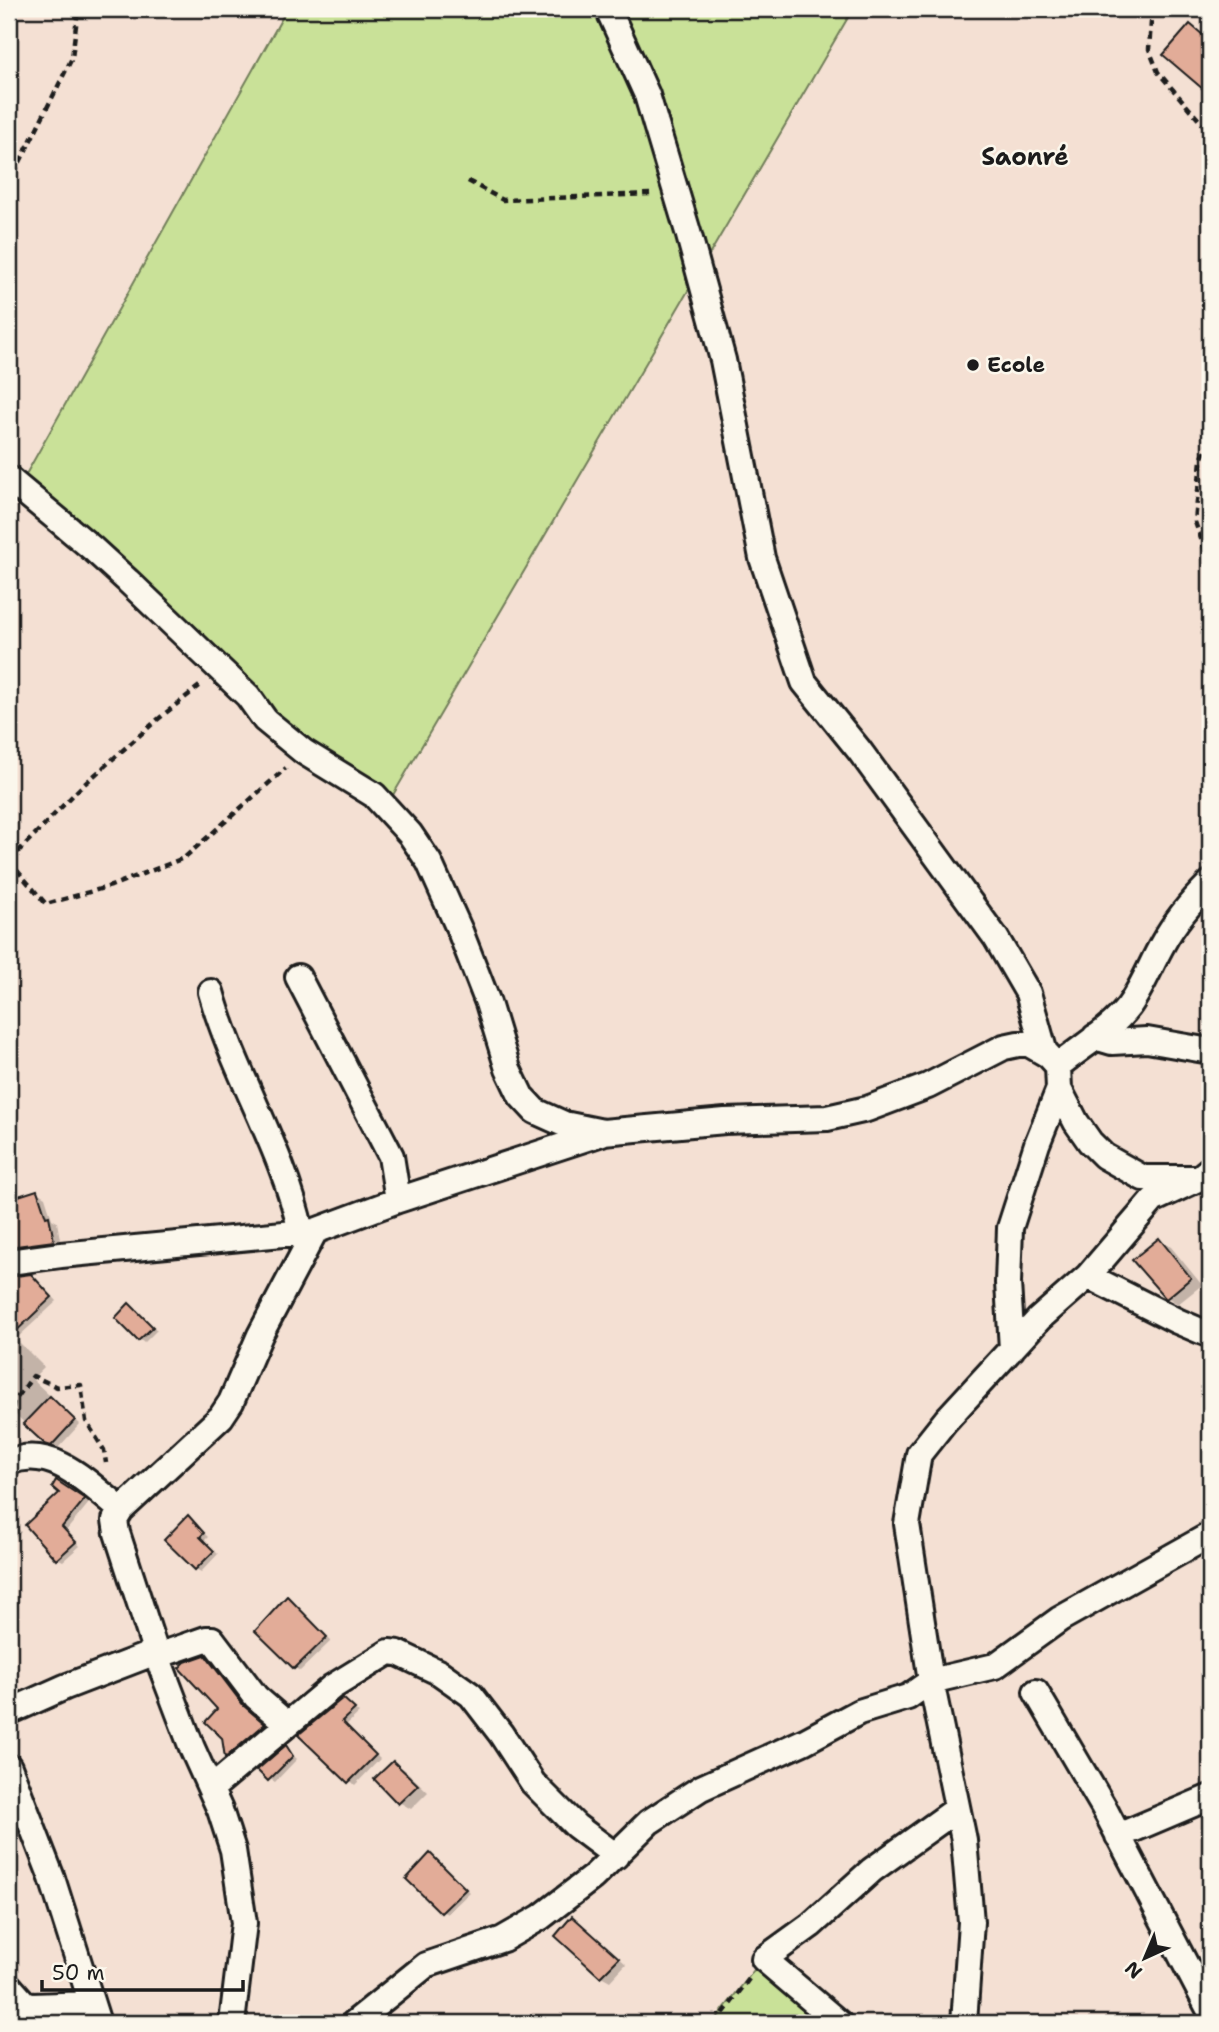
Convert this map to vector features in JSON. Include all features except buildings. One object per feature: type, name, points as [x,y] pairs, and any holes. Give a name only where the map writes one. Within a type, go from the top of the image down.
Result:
[{"type":"street","points":[[608,9],[647,95],[676,193],[723,360],[762,558],[804,682],[859,750],[996,938],[1028,993],[1054,1069],[1076,1122],[1090,1142],[1104,1156],[1143,1178],[1206,1178]]},
{"type":"street","points":[[9,479],[93,549],[247,696],[265,720],[304,752],[373,795],[410,834],[429,862],[460,931],[488,1003],[508,1069],[521,1096],[535,1111],[564,1124],[603,1132]]},
{"type":"street","points":[[1012,1349],[1008,1283],[1010,1228],[1037,1144],[1054,1069],[1105,1031],[1127,1008],[1164,941],[1192,900],[1210,883]]},
{"type":"street","points":[[298,977],[391,1156],[398,1200]]},
{"type":"street","points":[[211,992],[222,1030],[282,1169],[296,1209],[308,1231]]},
{"type":"street","points":[[1095,1037],[1112,1042],[1147,1040],[1210,1051]]},
{"type":"street","points":[[9,1262],[308,1231],[603,1132],[725,1121],[827,1118],[867,1109],[928,1086],[1004,1047],[1028,1044],[1054,1069]]},
{"type":"street","points":[[964,2023],[971,1922],[964,1840],[932,1681],[906,1524],[919,1454],[932,1435],[1039,1320],[1088,1276],[1153,1200],[1206,1178]]},
{"type":"street","points":[[232,2023],[244,1923],[233,1850],[212,1788],[192,1748],[156,1654],[117,1533],[116,1505],[221,1417],[231,1402],[308,1231]]},
{"type":"street","points":[[1088,1276],[1210,1335]]},
{"type":"street","points":[[9,1462],[22,1456],[46,1458],[64,1465],[116,1505]]},
{"type":"street","points":[[354,2023],[426,1965],[503,1939],[541,1916],[593,1877],[649,1822],[701,1788],[805,1741],[859,1712],[908,1697],[932,1681],[995,1667],[1060,1619],[1210,1535]]},
{"type":"street","points":[[9,1712],[65,1687],[156,1654],[212,1639],[256,1697],[287,1724]]},
{"type":"street","points":[[212,1788],[332,1687],[388,1652],[398,1653],[440,1673],[471,1695],[533,1783],[576,1826],[616,1856]]},
{"type":"street","points":[[1036,1692],[1118,1836],[1210,2011]]},
{"type":"street","points":[[9,1767],[17,1818],[52,1878],[95,2013],[32,2006],[17,1995],[9,2023]]},
{"type":"street","points":[[1118,1836],[1210,1797]]},
{"type":"street","points":[[839,2023],[764,1959],[811,1925],[872,1870],[957,1809]]},
{"type":"path","points":[[9,184],[72,58],[78,9]]},
{"type":"path","points":[[1152,9],[1149,49],[1158,72],[1210,133]]},
{"type":"path","points":[[468,181],[503,200],[676,193]]},
{"type":"path","points":[[1210,440],[1201,460],[1195,522],[1210,564]]},
{"type":"path","points":[[219,671],[157,720],[80,788],[9,861],[46,904],[123,881],[184,858],[304,752]]},
{"type":"path","points":[[9,1432],[14,1402],[33,1376],[57,1387],[81,1385],[86,1420],[104,1450],[116,1505]]},
{"type":"path","points":[[716,2023],[764,1959]]},
{"type":"green space","points":[[287,9],[853,9],[393,795],[308,751],[20,485]]},
{"type":"green space","points":[[761,1961],[825,2023],[713,2023]]},
{"type":"place","name":"Ecole","points":[[973,365]]},
{"type":"district","name":"Saonré","points":[[1025,157]]}]
